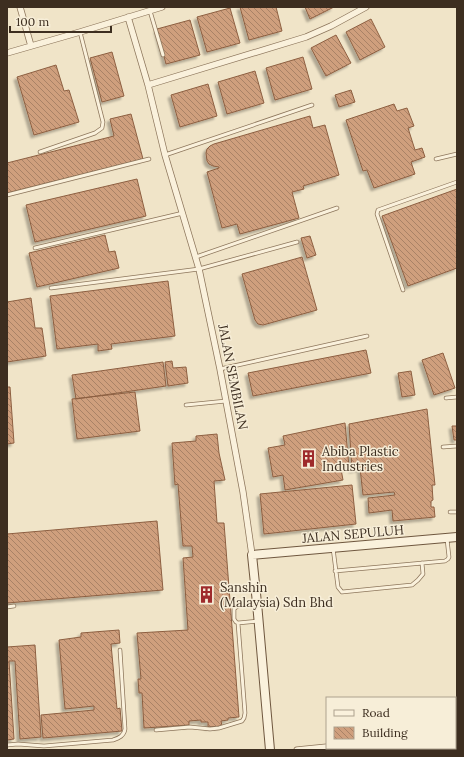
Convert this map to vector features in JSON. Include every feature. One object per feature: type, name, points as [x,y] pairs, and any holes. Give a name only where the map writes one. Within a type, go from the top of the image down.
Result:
[{"type":"main road","name":"JALAN SEPULUH","points":[[252,555],[457,537]]},
{"type":"main road","name":"JALAN SEMBILAN","points":[[252,555],[270,750]]},
{"type":"street","points":[[20,7],[31,46]]},
{"type":"street","points":[[7,53],[80,32],[147,10],[162,7]]},
{"type":"street","points":[[148,85],[306,37],[331,26],[366,7]]},
{"type":"street","name":"JALAN SEMBILAN","points":[[128,17],[199,269],[220,369],[243,492],[252,555]]},
{"type":"street","points":[[297,750],[326,748]]},
{"type":"lane","points":[[147,10],[163,55]]},
{"type":"lane","points":[[40,152],[96,133],[102,128],[103,122],[80,32]]},
{"type":"lane","points":[[166,155],[312,105]]},
{"type":"lane","points":[[436,160],[457,154]]},
{"type":"lane","points":[[7,195],[149,159]]},
{"type":"lane","points":[[403,290],[377,214],[378,210],[457,182]]},
{"type":"lane","points":[[196,257],[337,208]]},
{"type":"lane","points":[[35,248],[183,213]]},
{"type":"lane","points":[[52,288],[199,269],[296,242]]},
{"type":"lane","points":[[220,369],[367,336]]},
{"type":"lane","points":[[446,398],[457,397]]},
{"type":"lane","points":[[186,405],[226,401]]},
{"type":"lane","points":[[443,447],[457,446]]},
{"type":"lane","points":[[450,512],[457,512]]},
{"type":"lane","points":[[335,571],[446,561],[448,559],[447,538]]},
{"type":"lane","points":[[333,548],[338,587],[342,592],[412,585],[424,574],[422,563]]},
{"type":"lane","points":[[156,730],[190,727],[210,729],[220,728],[242,721],[245,713],[238,623],[234,619],[234,609],[236,606],[257,603]]},
{"type":"lane","points":[[7,607],[14,606]]},
{"type":"lane","points":[[238,623],[259,622]]},
{"type":"lane","points":[[7,745],[18,744],[44,746],[113,740],[118,739],[123,735],[125,729],[120,650]]},
{"type":"building","points":[[240,7],[276,7],[282,31],[249,40]]},
{"type":"building","points":[[305,7],[334,7],[310,19]]},
{"type":"building","points":[[230,8],[240,43],[207,52],[197,17]]},
{"type":"building","points":[[371,19],[385,47],[360,60],[346,32]]},
{"type":"building","points":[[190,20],[200,55],[166,64],[157,29]]},
{"type":"building","points":[[336,35],[351,63],[326,76],[311,48]]},
{"type":"building","points":[[112,52],[124,96],[102,102],[90,58]]},
{"type":"building","points":[[303,57],[312,89],[275,100],[266,68]]},
{"type":"building","points":[[56,65],[64,91],[69,90],[79,122],[34,135],[17,77]]},
{"type":"building","points":[[255,71],[264,103],[227,114],[218,82]]},
{"type":"building","points":[[208,84],[217,116],[180,127],[171,95]]},
{"type":"building","points":[[351,90],[355,102],[339,107],[335,95]]},
{"type":"building","points":[[394,104],[397,111],[407,108],[414,126],[408,128],[415,150],[422,148],[425,157],[411,162],[415,174],[374,188],[367,170],[363,171],[346,120]]},
{"type":"building","points":[[131,114],[143,159],[7,193],[7,163],[114,136],[110,119]]},
{"type":"building","points":[[310,116],[313,128],[325,125],[339,175],[303,186],[304,189],[292,192],[299,218],[240,234],[237,224],[222,228],[207,172],[219,167],[209,164],[207,161],[207,149],[214,144]]},
{"type":"building","points":[[137,179],[146,216],[35,242],[26,205]]},
{"type":"building","points":[[457,189],[457,268],[408,286],[382,216]]},
{"type":"building","points":[[105,235],[109,252],[115,251],[119,268],[37,287],[29,253]]},
{"type":"building","points":[[310,236],[316,255],[307,258],[301,238]]},
{"type":"building","points":[[302,257],[317,310],[263,325],[258,324],[255,320],[242,274]]},
{"type":"building","points":[[168,281],[175,336],[111,344],[112,349],[98,351],[98,344],[57,349],[50,296]]},
{"type":"building","points":[[31,298],[35,328],[42,328],[46,356],[7,362],[7,302]]},
{"type":"building","points":[[366,350],[371,373],[253,396],[248,373]]},
{"type":"building","points":[[443,353],[455,388],[434,395],[422,360]]},
{"type":"building","points":[[172,361],[173,368],[186,367],[188,383],[168,386],[165,362]]},
{"type":"building","points":[[163,362],[166,386],[76,399],[72,375]]},
{"type":"building","points":[[411,371],[415,395],[402,397],[398,373]]},
{"type":"building","points":[[7,387],[10,387],[14,443],[7,444]]},
{"type":"building","points":[[135,392],[140,431],[77,439],[72,399]]},
{"type":"building","points":[[427,409],[435,485],[432,485],[433,500],[431,501],[431,507],[434,507],[435,517],[393,521],[392,510],[369,513],[368,498],[395,495],[394,492],[363,495],[360,468],[352,470],[349,424]]},
{"type":"building","name":"Abiba Plastic Industries","points":[[345,423],[349,467],[341,469],[343,480],[285,490],[283,475],[273,477],[268,448],[285,445],[283,436]]},
{"type":"building","points":[[452,426],[457,426],[457,440],[454,440]]},
{"type":"building","name":"Sanshin (Malaysia) Sdn Bhd","points":[[217,434],[219,453],[225,480],[214,481],[217,523],[224,523],[239,717],[228,718],[228,720],[221,721],[222,726],[208,727],[208,722],[201,722],[201,720],[189,721],[189,725],[144,728],[142,693],[139,693],[138,679],[141,679],[137,633],[188,630],[183,558],[193,557],[192,546],[183,546],[178,484],[175,485],[172,443],[196,441],[196,436]]},
{"type":"building","points":[[352,485],[356,524],[264,534],[260,494]]},
{"type":"building","points":[[157,521],[163,590],[7,603],[7,534]]},
{"type":"building","points":[[119,630],[120,643],[111,644],[117,709],[120,708],[122,731],[43,738],[41,715],[94,710],[94,706],[65,709],[59,640],[81,637],[81,633]]},
{"type":"building","points":[[35,645],[41,737],[20,739],[15,661],[9,661],[14,739],[7,740],[7,647]]},
{"type":"place","name":"Abiba Plastic Industries","points":[[309,458]]},
{"type":"place","name":"Sanshin (Malaysia) Sdn Bhd","points":[[207,594]]}]
